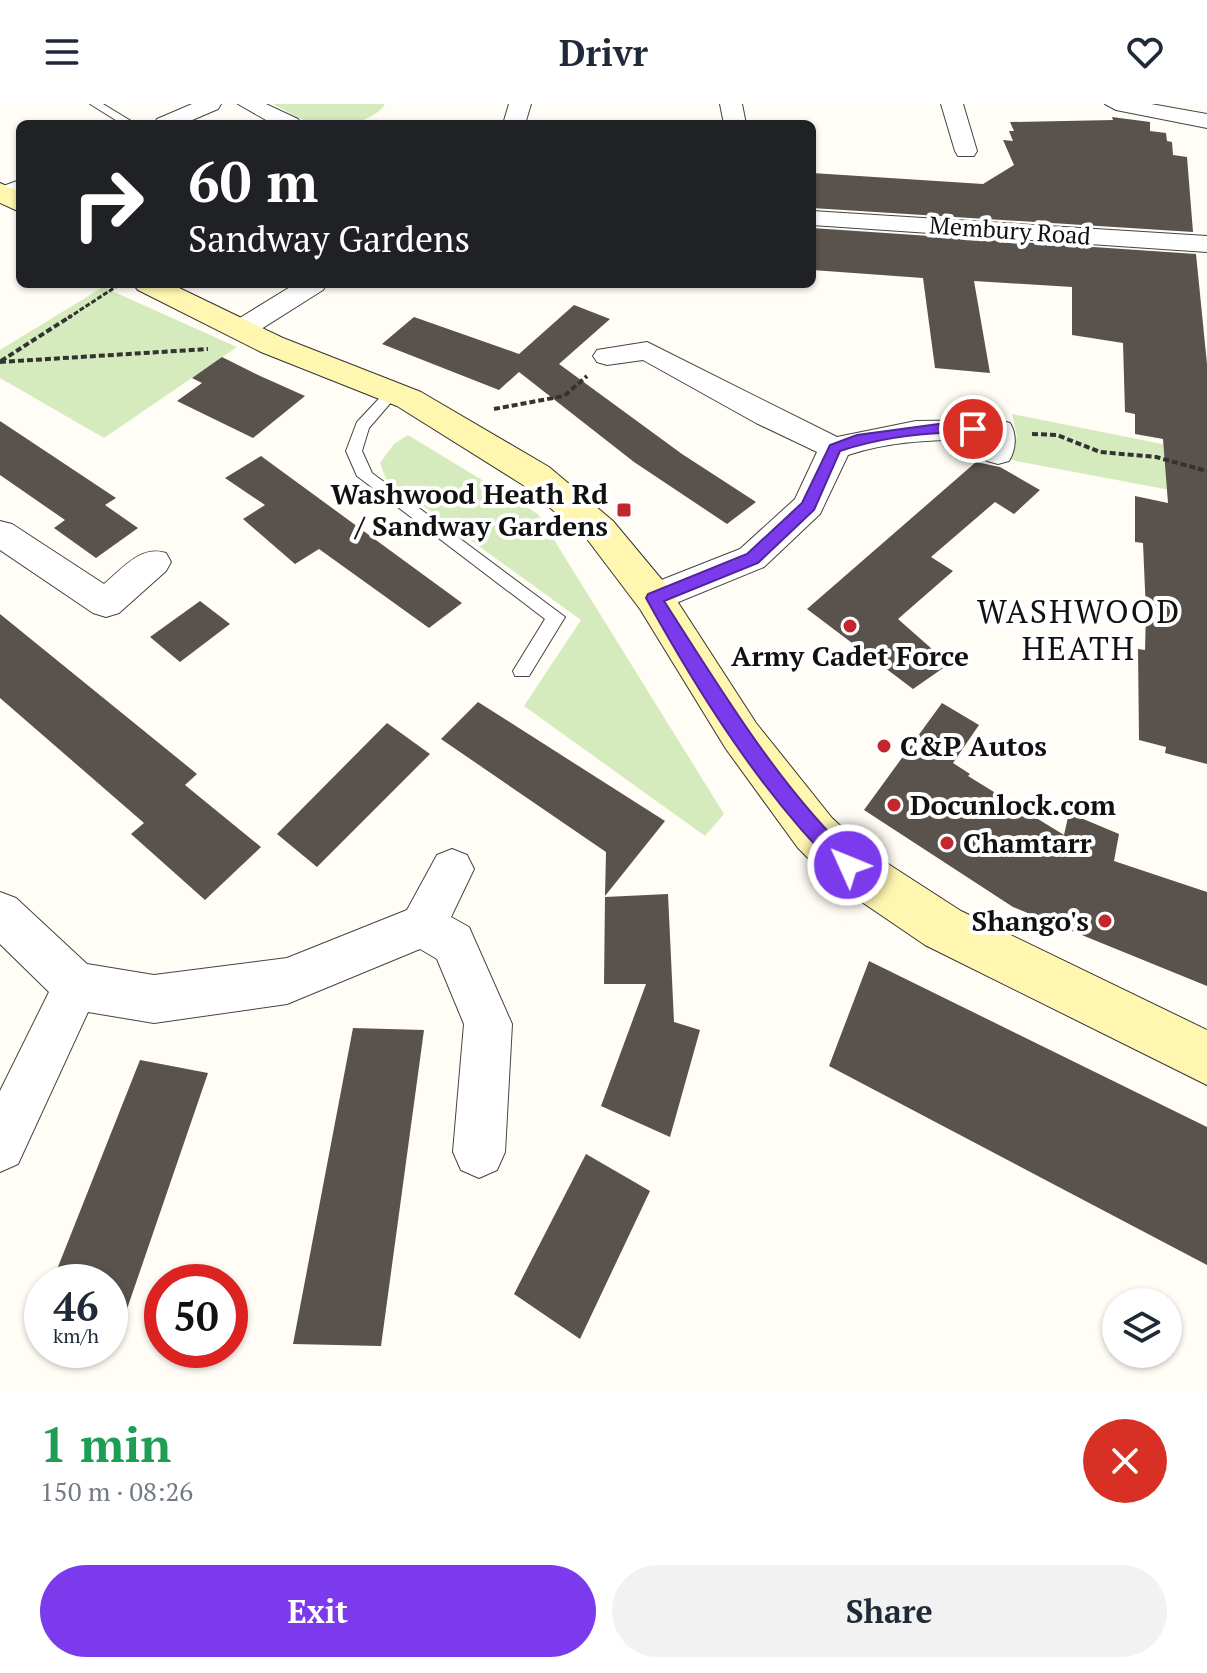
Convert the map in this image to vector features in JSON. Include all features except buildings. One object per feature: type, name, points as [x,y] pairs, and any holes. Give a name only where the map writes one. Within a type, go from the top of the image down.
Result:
[{"type":"main road","points":[[156,288],[256,338],[393,392],[536,476],[600,530],[654,598],[741,736],[815,833],[848,865],[943,928],[1207,1058]]},
{"type":"street","points":[[174,120],[210,104]]},
{"type":"street","points":[[249,104],[282,120]]},
{"type":"street","points":[[952,104],[966,151]]},
{"type":"street","points":[[1116,104],[1207,121]]},
{"type":"street","name":"Membury Road","points":[[816,218],[1207,244]]},
{"type":"street","points":[[256,338],[310,288]]},
{"type":"street","points":[[607,356],[647,351],[767,416],[835,448]]},
{"type":"street","points":[[654,598],[752,558],[808,506],[835,448],[857,440],[946,428],[999,441]]},
{"type":"street","points":[[0,533],[106,603],[154,562]]},
{"type":"street","points":[[0,913],[76,986],[154,999],[287,981],[423,926],[452,869]]},
{"type":"street","points":[[423,926],[453,943],[488,1024],[479,1152]]},
{"type":"street","points":[[0,1146],[76,986]]},
{"type":"lane","points":[[95,104],[123,120]]},
{"type":"lane","points":[[393,392],[362,426],[354,451],[365,476],[556,617],[522,671]]},
{"type":"path","points":[[0,362],[114,288]]},
{"type":"path","points":[[0,362],[256,338]]},
{"type":"path","points":[[441,418],[564,396],[607,356]]},
{"type":"path","points":[[999,441],[1057,435],[1100,452],[1156,457],[1207,471]]},
{"type":"green space","points":[[273,104],[385,104],[380,111],[363,120],[305,120]]},
{"type":"green space","points":[[101,288],[237,347],[104,438],[0,378],[0,350]]},
{"type":"green space","points":[[1012,414],[1207,453],[1207,497],[1006,459],[1017,437]]},
{"type":"green space","points":[[408,435],[538,514],[724,814],[705,836],[524,706],[581,620],[386,479],[380,463],[394,444]]},
{"type":"place","name":"Washwood Heath Rd / Sandway Gardens","points":[[624,510]]},
{"type":"place","name":"Army Cadet Force","points":[[850,626]]},
{"type":"place","name":"C&P Autos","points":[[884,746]]},
{"type":"place","name":"Docunlock.com","points":[[894,805]]},
{"type":"place","name":"Chamtarr","points":[[947,843]]},
{"type":"place","name":"Shango's","points":[[1105,921]]},
{"type":"district","name":"WASHWOOD HEATH","points":[[1079,630]]},
{"type":"route","points":[[848,865],[815,833],[741,736],[654,598],[752,558],[808,506],[835,448],[857,440],[946,428],[973,429]]}]
